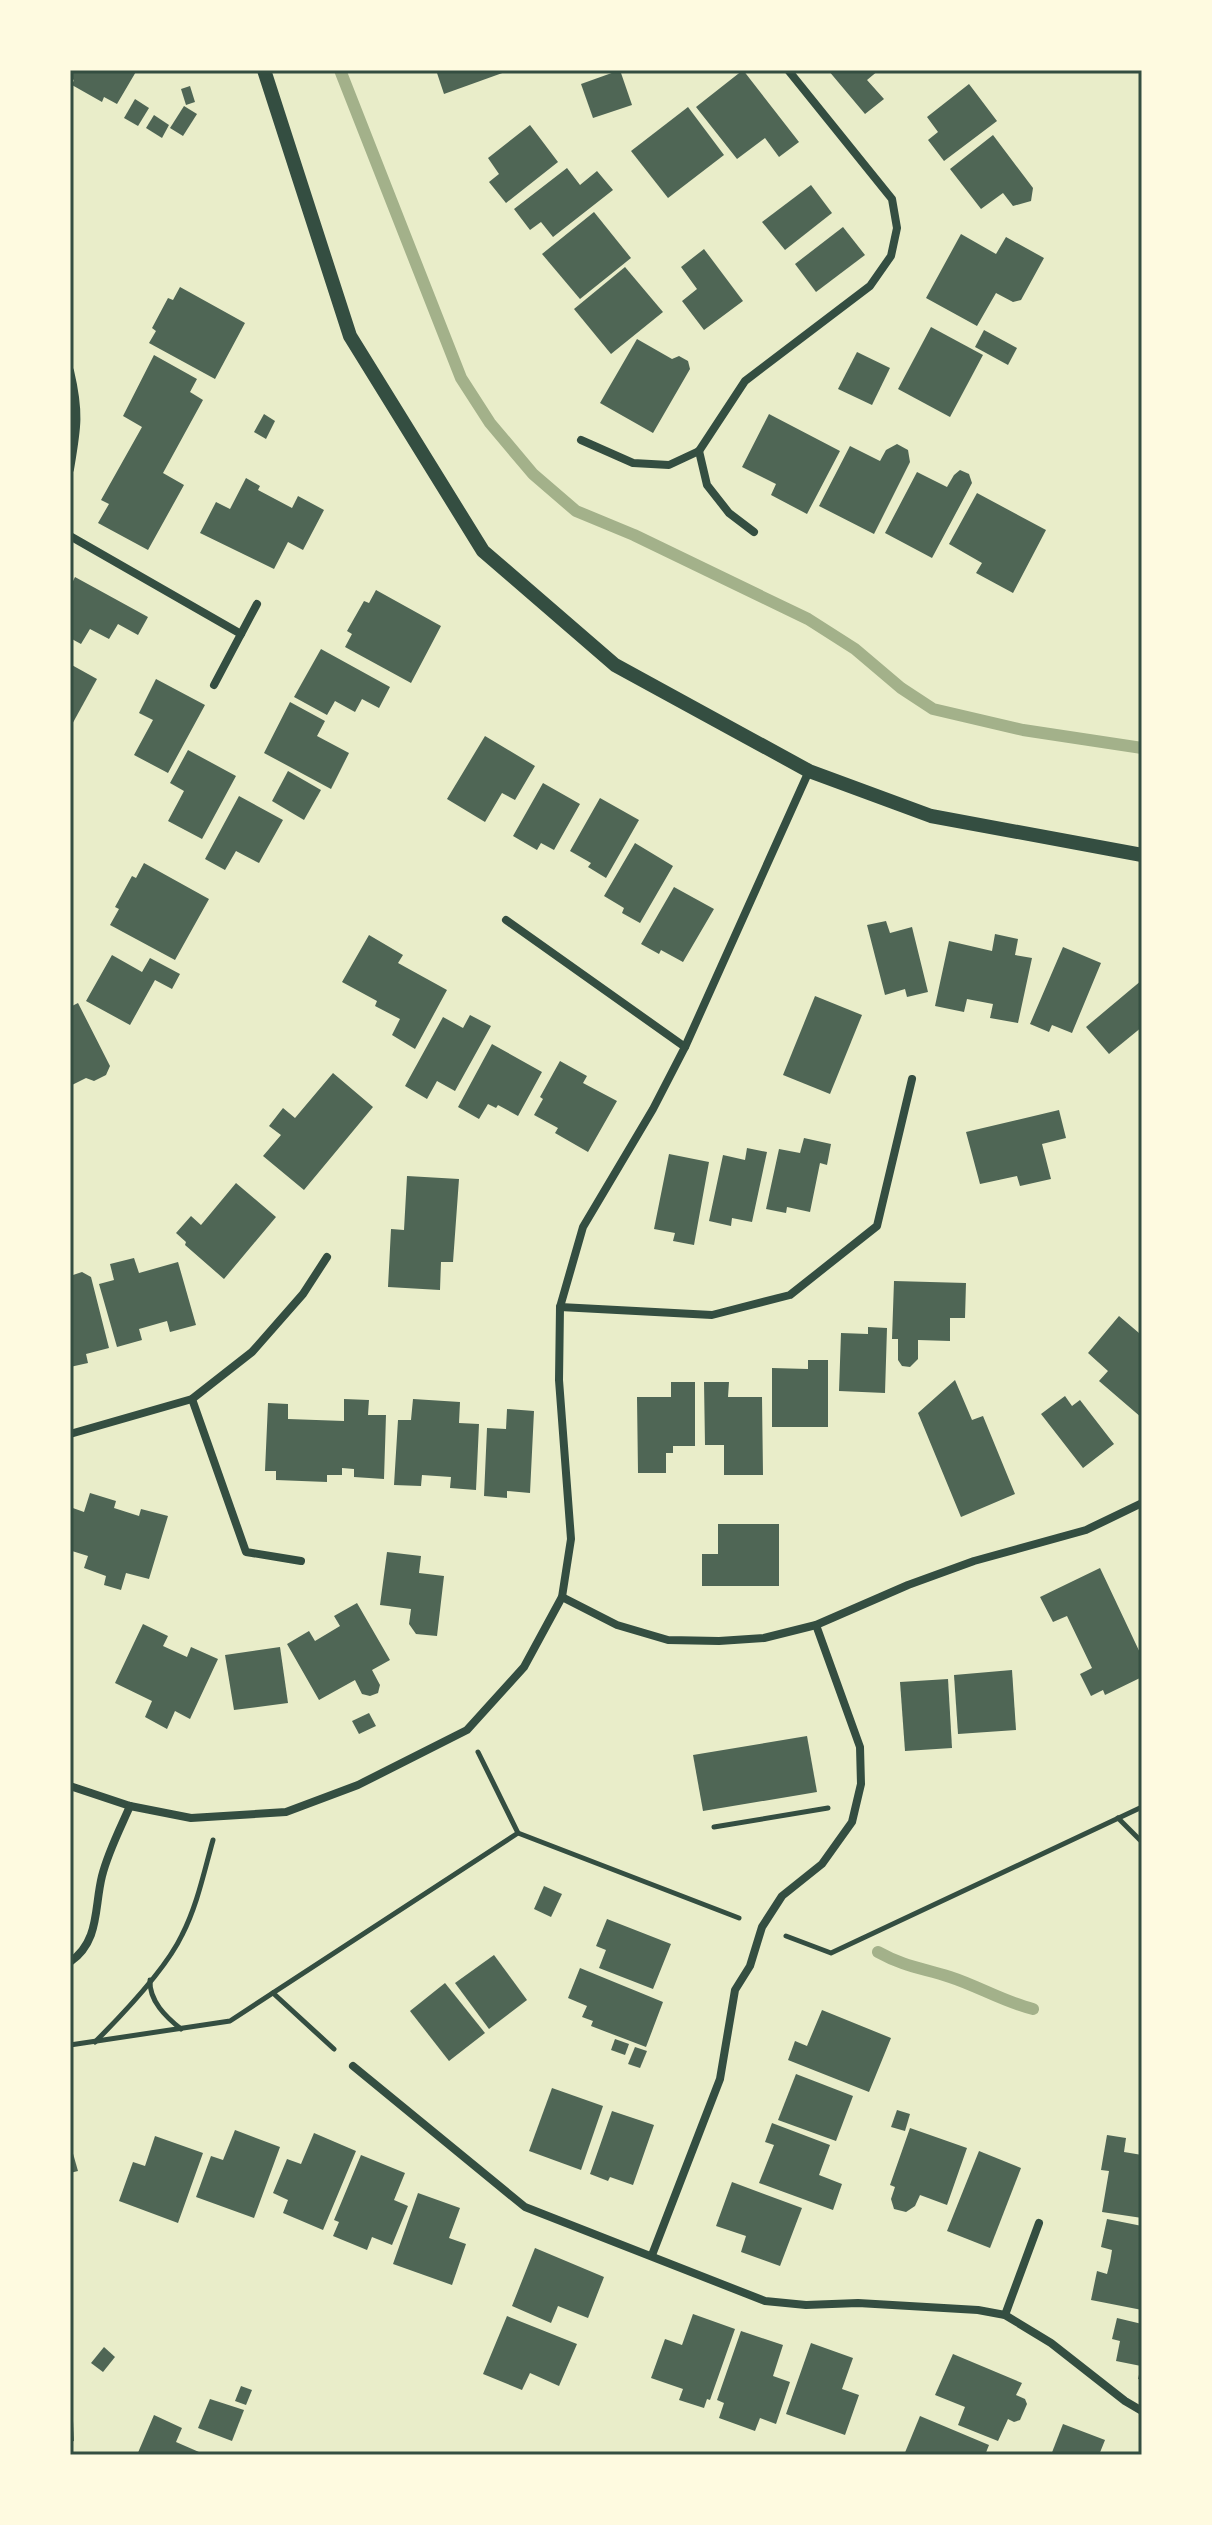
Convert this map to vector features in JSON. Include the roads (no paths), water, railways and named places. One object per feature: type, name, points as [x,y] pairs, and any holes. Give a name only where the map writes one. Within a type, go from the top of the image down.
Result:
[{"type":"street","points":[[264,70],[350,336],[483,551],[615,665],[809,771],[931,816],[1142,855]]},
{"type":"street","points":[[581,440],[633,463],[669,465],[699,451],[745,381],[870,286],[891,256],[897,228],[892,199],[788,70]]},
{"type":"street","points":[[70,371],[77,400],[78,425],[70,469]]},
{"type":"street","points":[[699,451],[707,485],[729,513],[754,532]]},
{"type":"street","points":[[70,536],[241,634]]},
{"type":"street","points":[[214,685],[257,604]]},
{"type":"street","points":[[70,1786],[130,1806],[191,1818],[286,1812],[358,1785],[467,1730],[524,1667],[562,1597],[571,1539],[559,1380],[560,1307],[583,1227],[653,1109],[685,1047],[809,771]]},
{"type":"street","points":[[506,920],[685,1047]]},
{"type":"street","points":[[560,1307],[712,1315],[790,1295],[877,1226],[912,1079]]},
{"type":"street","points":[[70,1434],[192,1399],[252,1352],[303,1294],[327,1257]]},
{"type":"street","points":[[192,1399],[246,1552],[301,1561]]},
{"type":"street","points":[[562,1597],[617,1625],[668,1640],[764,1638],[816,1625],[908,1585],[974,1561],[1086,1530],[1142,1503]]},
{"type":"street","points":[[652,2255],[720,2079],[735,1990],[750,1966],[762,1927],[782,1896],[822,1864],[852,1822],[857,1804],[861,1784],[860,1747],[816,1625]]},
{"type":"street","points":[[70,1962],[88,1945],[95,1929],[102,1876],[130,1806]]},
{"type":"street","points":[[353,2066],[525,2207],[765,2301],[806,2305],[858,2303],[978,2310],[1005,2315],[1051,2343],[1142,2411]]},
{"type":"street","points":[[1005,2315],[1039,2223]]},
{"type":"waterway","points":[[340,70],[461,378],[490,423],[533,474],[576,511],[634,535],[808,619],[855,649],[901,688],[933,709],[1023,730],[1142,748]]},
{"type":"waterway","points":[[878,1952],[1033,2009]]}]
